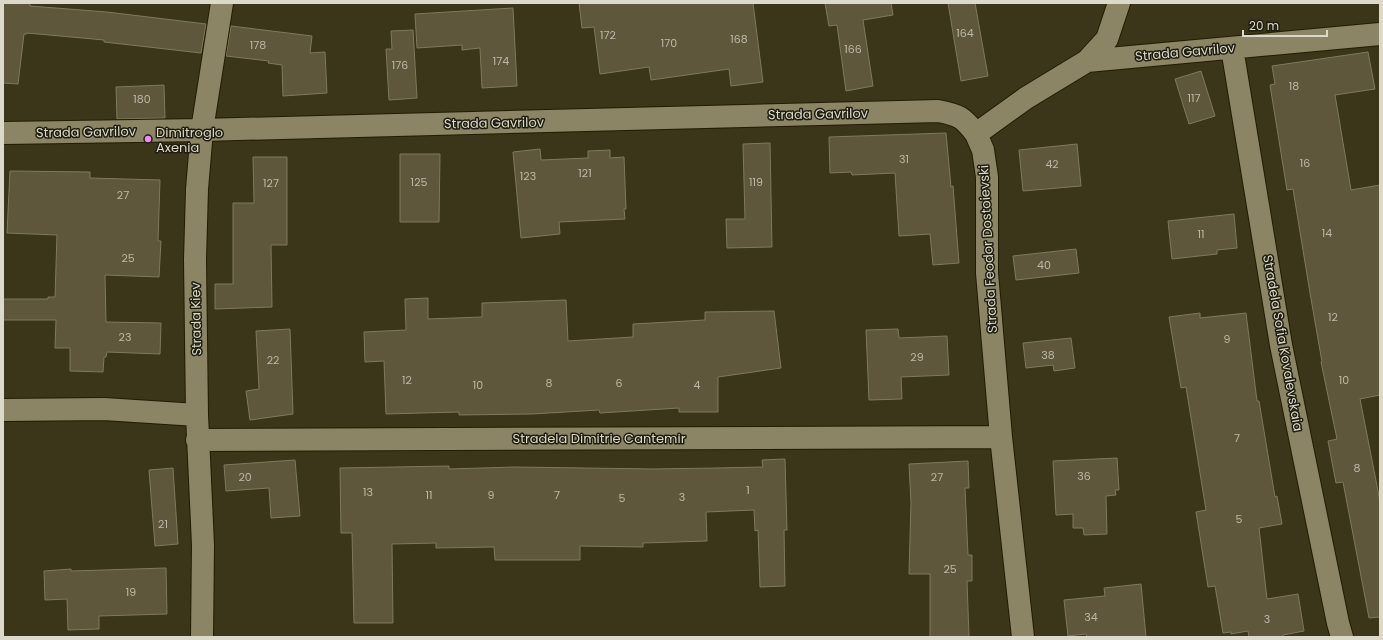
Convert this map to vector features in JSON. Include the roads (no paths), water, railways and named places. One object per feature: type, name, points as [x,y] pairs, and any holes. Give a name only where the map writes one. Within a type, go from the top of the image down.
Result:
[{"type":"street","name":"Strada Kiev","points":[[202,637],[203,545],[197,440],[195,260],[197,189],[202,130],[222,3]]},
{"type":"street","points":[[976,134],[1026,98],[1086,61],[1107,38],[1118,3]]},
{"type":"street","name":"Strada Gavrilov","points":[[1086,61],[1380,34]]},
{"type":"street","name":"Stradela Sofia Kovalevskaia","points":[[1232,48],[1281,345],[1342,637]]},
{"type":"street","name":"Strada Gavrilov","points":[[3,133],[202,130],[938,111],[956,114],[967,122],[976,134]]},
{"type":"street","name":"Strada Feodor Dostoievski","points":[[976,134],[983,150],[987,177],[987,273],[1001,437],[1023,637]]},
{"type":"street","points":[[3,410],[104,409],[197,415]]},
{"type":"street","name":"Stradela Dimitrie Cantemir","points":[[197,440],[1001,437]]},
{"type":"place","name":"Dimitroglo Axenia","points":[[148,139]]}]
